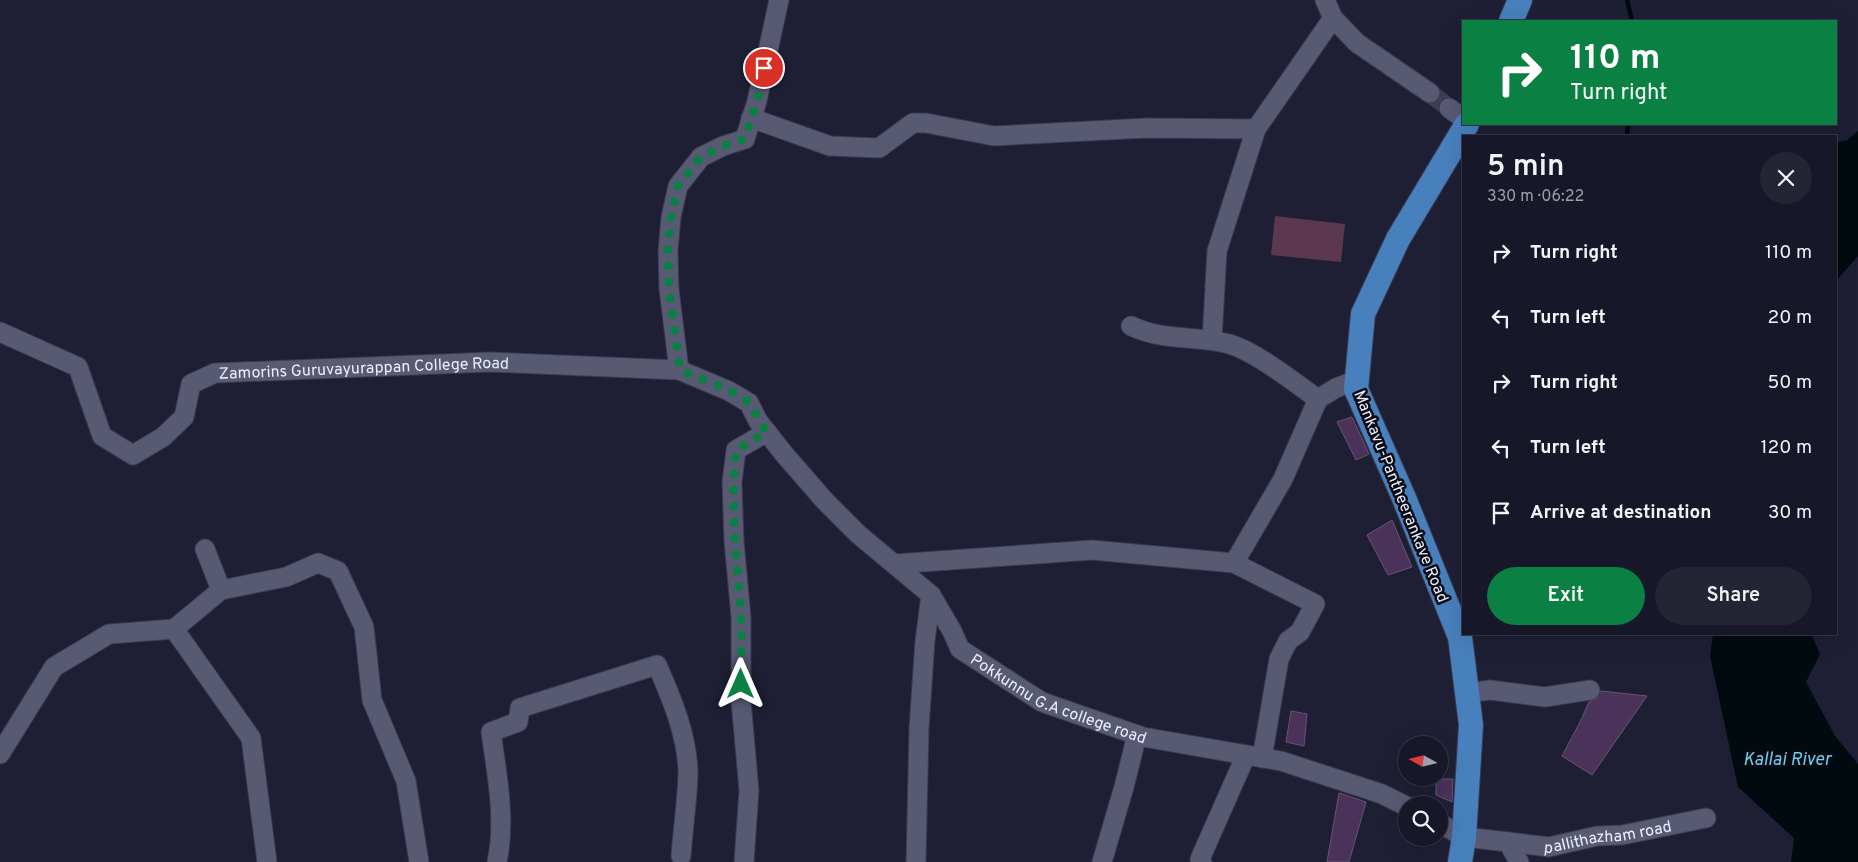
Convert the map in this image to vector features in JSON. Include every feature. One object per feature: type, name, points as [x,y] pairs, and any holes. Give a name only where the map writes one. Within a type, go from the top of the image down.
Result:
[{"type":"main road","points":[[1511,20],[1520,0]]},
{"type":"main road","name":"Mankavu-Pantheerankave Road","points":[[1460,862],[1464,837],[1471,725],[1460,636],[1404,498],[1356,390],[1363,314],[1398,238],[1466,125]]},
{"type":"street","points":[[680,370],[669,289],[668,251],[671,217],[678,186],[701,157],[723,146],[745,139],[757,101],[779,0]]},
{"type":"street","points":[[1325,0],[1332,18],[1357,43],[1430,92]]},
{"type":"street","points":[[1212,340],[1217,251],[1256,129],[1332,18]]},
{"type":"street","points":[[751,118],[830,146],[879,148],[913,123],[926,123],[994,136],[1147,128],[1256,129]]},
{"type":"street","points":[[1131,326],[1146,333],[1179,339],[1212,340],[1232,345],[1249,352],[1318,399]]},
{"type":"street","name":"Zamorins Guruvayurappan College Road","points":[[0,332],[78,367],[102,436],[133,455],[163,437],[184,417],[192,384],[215,373],[490,362],[680,370]]},
{"type":"street","name":"Pokkunnu G.A college road","points":[[680,370],[750,403],[758,420],[767,432],[825,501],[858,534],[931,595],[952,631],[960,650],[1042,702],[1137,735],[1281,761],[1382,794],[1398,802]]},
{"type":"street","points":[[1234,563],[1283,479],[1318,399],[1336,388],[1357,380]]},
{"type":"street","points":[[744,862],[749,790],[741,701],[741,617],[734,540],[732,482],[736,450],[767,432]]},
{"type":"street","points":[[205,549],[221,590]]},
{"type":"street","points":[[894,564],[1092,550],[1234,563],[1315,604],[1300,632],[1288,641],[1279,659],[1254,756],[1200,859],[1202,862]]},
{"type":"street","points":[[0,754],[54,667],[109,634],[174,630],[221,590],[286,577],[318,563],[338,571],[364,627],[372,700],[406,782],[419,862]]},
{"type":"street","points":[[916,862],[919,728],[925,642],[931,595]]},
{"type":"street","points":[[174,630],[252,738],[267,862]]},
{"type":"street","points":[[497,862],[500,812],[491,732],[518,722],[520,708],[657,664],[673,701],[685,747],[688,774],[681,860]]},
{"type":"street","points":[[1467,693],[1490,690],[1545,697],[1590,690]]},
{"type":"street","points":[[1102,862],[1137,735]]},
{"type":"street","name":"pallithazham road","points":[[1464,837],[1549,847],[1597,836],[1622,835],[1706,818]]},
{"type":"street","points":[[1448,828],[1464,837]]},
{"type":"street","points":[[1508,842],[1519,862]]},
{"type":"shaded area","points":[[1275,216],[1345,224],[1341,262],[1271,255]]},
{"type":"water","points":[[1858,131],[1858,256],[1837,280],[1837,142],[1846,141]]},
{"type":"water","name":"Kallai River","points":[[1713,635],[1811,635],[1820,654],[1806,682],[1835,736],[1858,764],[1858,862],[1791,862],[1794,838],[1738,787],[1710,656]]},
{"type":"building","points":[[1352,417],[1369,454],[1356,460],[1337,422]]},
{"type":"building","points":[[1392,520],[1412,567],[1388,575],[1367,535]]},
{"type":"building","points":[[1601,691],[1647,696],[1592,775],[1562,756],[1589,702],[1597,698]]},
{"type":"building","points":[[1291,711],[1307,714],[1304,746],[1286,742]]},
{"type":"building","points":[[1448,779],[1453,779],[1452,802],[1448,800],[1448,796],[1436,795],[1436,786],[1448,786]]},
{"type":"building","points":[[1339,793],[1366,802],[1349,862],[1327,862]]},
{"type":"waterway","points":[[1627,0],[1632,20]]},
{"type":"waterway","points":[[1627,135],[1628,125]]},
{"type":"tunnel","points":[[1430,93],[1449,108]]},
{"type":"route","points":[[741,684],[741,617],[734,540],[732,482],[736,450],[767,432],[758,420],[750,403],[680,370],[669,289],[668,251],[671,217],[678,186],[701,157],[723,146],[745,139],[757,101],[764,68]]}]
